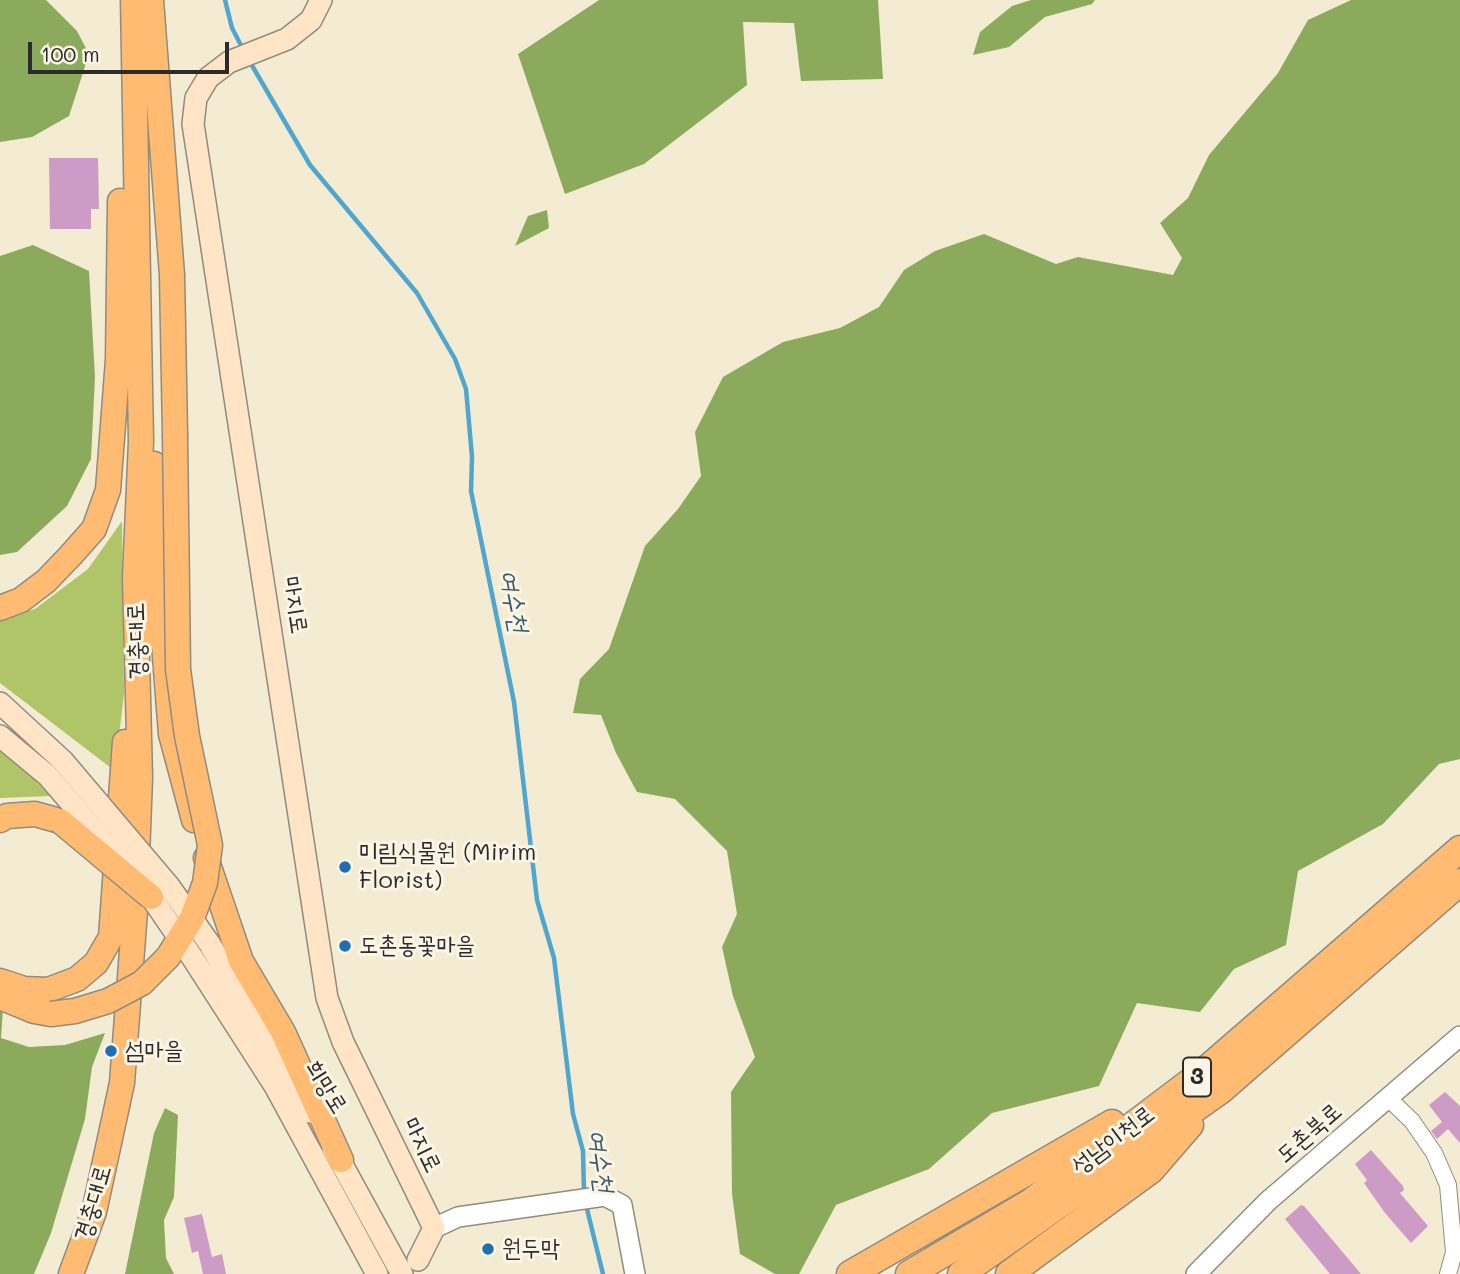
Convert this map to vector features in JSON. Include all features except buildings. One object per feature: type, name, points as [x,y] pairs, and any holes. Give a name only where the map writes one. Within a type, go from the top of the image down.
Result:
[{"type":"highway","name":"성남이천로","points":[[909,1274],[1031,1202],[1211,1082],[1460,849]]},
{"type":"highway","name":"성남이천로","points":[[961,1274],[1211,1082],[1460,882]]},
{"type":"highway","points":[[850,1274],[1211,1082]]},
{"type":"highway","points":[[1009,1274],[1151,1170],[1211,1082]]},
{"type":"main road","name":"마지로","points":[[321,0],[311,20],[288,39],[229,62],[208,78],[197,98],[193,124],[196,159],[228,340],[327,998],[343,1042],[434,1228]]},
{"type":"main road","points":[[0,996],[34,1011],[51,1014],[75,1012],[108,1001],[142,983],[168,957],[192,918],[205,883],[209,845],[187,736],[178,669],[172,275],[141,3]]},
{"type":"main road","points":[[0,608],[21,600],[46,581],[71,555],[94,529],[108,490],[118,360],[122,101],[141,3]]},
{"type":"main road","name":"경충대로","points":[[88,1274],[111,1213],[136,1090],[145,1003],[153,782],[154,460],[141,3]]},
{"type":"main road","name":"경충대로","points":[[71,1274],[94,1212],[122,1083],[130,1007],[140,777],[135,577],[141,442],[141,3]]},
{"type":"main road","points":[[154,460],[171,734],[177,759],[221,910],[241,961],[283,1032],[341,1160]]},
{"type":"main road","points":[[0,981],[24,989],[48,990],[77,979],[96,963],[111,937],[135,577]]},
{"type":"main road","name":"희망로","points":[[0,703],[63,761],[169,886],[209,943],[406,1265]]},
{"type":"main road","name":"희망로","points":[[0,736],[48,776],[152,897],[275,1086],[377,1274]]},
{"type":"main road","points":[[0,820],[8,816],[35,814],[60,821],[152,897]]},
{"type":"main road","points":[[406,1265],[434,1228]]},
{"type":"street","name":"도촌북로","points":[[1196,1274],[1268,1201],[1460,1036]]},
{"type":"street","points":[[1387,1097],[1412,1121],[1433,1153],[1448,1185],[1454,1252],[1448,1274]]},
{"type":"street","points":[[434,1228],[458,1217],[605,1196],[622,1205],[635,1274]]},
{"type":"green space","points":[[0,0],[46,0],[77,31],[89,54],[69,116],[32,137],[0,142]]},
{"type":"green space","points":[[599,0],[878,0],[883,79],[801,81],[794,23],[743,22],[747,85],[644,164],[565,194],[518,54]]},
{"type":"green space","points":[[1031,0],[1095,0],[1092,4],[1045,17],[1009,47],[973,55],[980,32],[1012,6]]},
{"type":"green space","points":[[1351,0],[1460,0],[1460,759],[1439,764],[1383,824],[1298,871],[1286,945],[1234,969],[1200,1012],[1137,1003],[1099,1086],[992,1113],[929,1169],[836,1205],[799,1274],[775,1274],[740,1254],[732,1194],[731,1092],[755,1057],[733,996],[722,947],[737,914],[727,851],[675,799],[637,792],[616,753],[601,715],[573,713],[580,679],[609,649],[645,546],[678,509],[701,476],[695,432],[723,377],[783,342],[840,328],[879,307],[904,270],[935,251],[984,234],[1056,264],[1078,257],[1173,275],[1182,258],[1160,223],[1188,198],[1209,155],[1278,73],[1308,20]]},
{"type":"green space","points":[[547,210],[549,228],[515,246],[528,216]]},
{"type":"green space","points":[[33,245],[89,271],[95,377],[91,459],[67,506],[17,552],[0,555],[0,256]]},
{"type":"green space","points":[[122,521],[124,693],[115,771],[0,683],[0,619],[35,609],[88,569]]},
{"type":"green space","points":[[0,746],[51,796],[0,798]]},
{"type":"green space","points":[[0,1008],[3,1009],[1,1038],[29,1047],[65,1045],[105,1033],[92,1067],[85,1119],[51,1233],[34,1274],[0,1274]]},
{"type":"green space","points":[[165,1108],[178,1115],[174,1197],[164,1220],[166,1258],[174,1274],[125,1274],[154,1133]]},
{"type":"waterway","name":"여수천","points":[[225,0],[232,28],[244,51]]},
{"type":"waterway","name":"여수천","points":[[250,62],[310,165],[417,293],[455,359],[466,389],[472,457],[471,491],[514,702],[537,900],[554,958],[573,1114],[583,1151],[584,1193]]},
{"type":"waterway","name":"여수천","points":[[586,1205],[603,1274]]},
{"type":"place","name":"미림식물원 (Mirim Florist)","points":[[345,867]]},
{"type":"place","name":"도촌동꽃마을","points":[[345,946]]},
{"type":"place","name":"섬마을","points":[[111,1051]]},
{"type":"place","name":"원두막","points":[[488,1249]]}]
